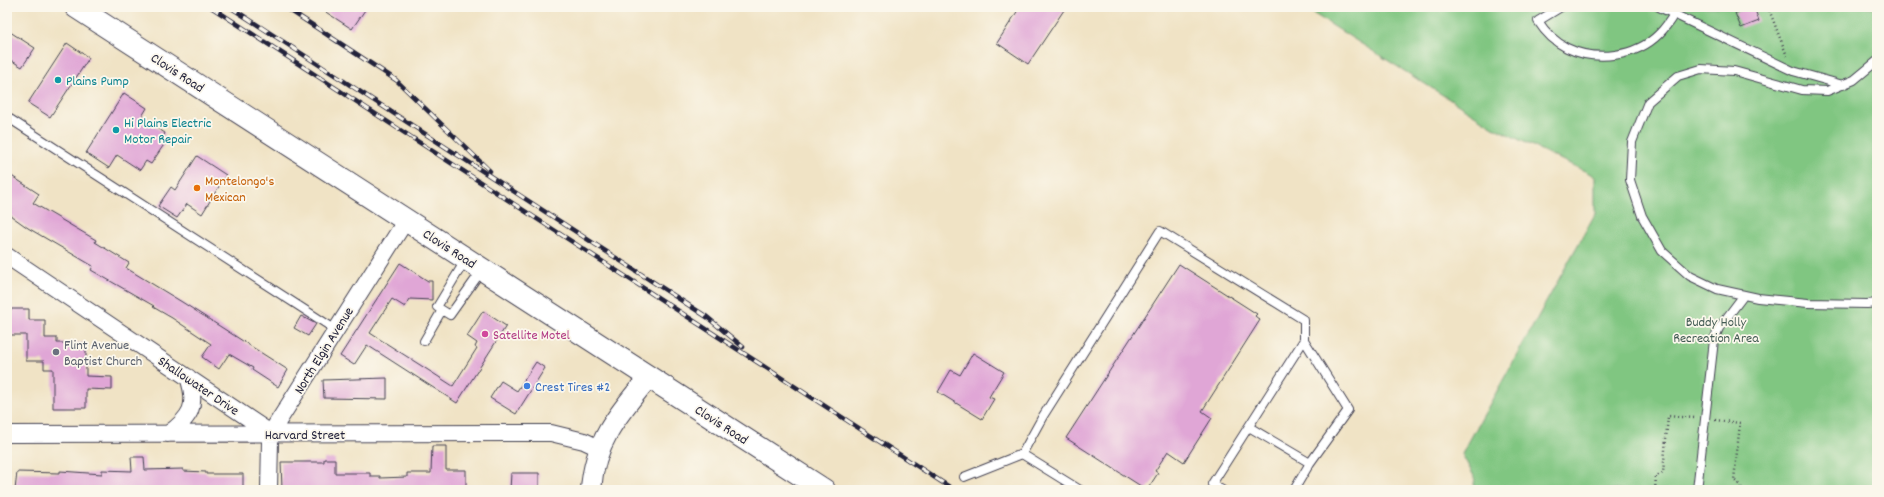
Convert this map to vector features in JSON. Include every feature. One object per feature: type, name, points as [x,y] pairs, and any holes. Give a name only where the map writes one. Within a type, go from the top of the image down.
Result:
[{"type":"highway","name":"Clovis Road","points":[[76,7],[824,490]]},
{"type":"street","name":"North Elgin Avenue","points":[[269,490],[270,440],[272,434],[406,220]]},
{"type":"street","name":"Shallowater Drive","points":[[7,256],[272,434]]},
{"type":"street","points":[[168,434],[183,422],[191,410],[193,395],[188,377]]},
{"type":"street","points":[[591,490],[593,470],[599,448],[609,427],[649,377]]},
{"type":"street","name":"Harvard Street","points":[[7,434],[551,433],[584,441],[599,448]]},
{"type":"lane","points":[[1561,7],[1538,21],[1547,33],[1567,48],[1590,55],[1615,55],[1639,48],[1659,34],[1674,14]]},
{"type":"lane","points":[[1659,7],[1793,71],[1842,85]]},
{"type":"lane","points":[[1877,61],[1854,80],[1827,91],[1802,90],[1734,71],[1701,69],[1678,76],[1648,102],[1632,142],[1630,180],[1642,216],[1662,251],[1690,276],[1717,289],[1744,295],[1808,303],[1867,304],[1877,302]]},
{"type":"lane","points":[[7,117],[336,330]]},
{"type":"lane","points":[[964,477],[1022,454],[1043,416],[1160,231],[1304,320],[1304,340],[1348,410],[1310,463],[1294,490]]},
{"type":"lane","points":[[474,264],[450,315],[437,307],[474,264]]},
{"type":"lane","points":[[1697,490],[1714,340],[1719,328],[1744,295]]},
{"type":"lane","points":[[424,341],[442,310]]},
{"type":"lane","points":[[1222,490],[1210,487],[1304,340]]},
{"type":"lane","points":[[1249,427],[1310,463]]},
{"type":"lane","points":[[1022,454],[1080,490]]},
{"type":"path","points":[[1768,7],[1793,71]]},
{"type":"path","points":[[1655,490],[1656,476],[1663,473],[1668,416],[1740,422],[1734,480],[1741,486],[1741,490]]},
{"type":"green space","name":"Buddy Holly Recreation Area","points":[[1303,7],[1877,7],[1877,490],[1473,490],[1475,478],[1462,454],[1595,214],[1595,176],[1495,128]]},
{"type":"building","points":[[318,7],[367,7],[352,29]]},
{"type":"building","points":[[1020,7],[1066,7],[1028,64],[997,43]]},
{"type":"building","points":[[1754,7],[1759,21],[1741,28],[1735,13]]},
{"type":"building","name":"Plains Pump","points":[[7,30],[35,48],[22,67],[7,58]]},
{"type":"building","name":"Plains Pump","points":[[67,43],[89,58],[50,117],[28,103]]},
{"type":"building","points":[[124,93],[147,108],[141,118],[165,133],[163,137],[167,140],[151,164],[146,161],[140,170],[117,155],[109,168],[86,153]]},
{"type":"building","name":"Montelongo's Mexican","points":[[197,156],[226,175],[202,214],[187,204],[177,218],[158,206],[171,187],[175,190]]},
{"type":"building","points":[[7,173],[39,194],[33,203],[96,240],[95,242],[129,263],[126,268],[288,370],[278,387],[252,370],[253,368],[229,354],[219,369],[202,357],[211,344],[153,307],[154,306],[91,270],[93,266],[28,228],[7,213]]},
{"type":"building","name":"Satellite Motel","points":[[400,263],[428,281],[432,281],[432,300],[410,299],[405,307],[392,299],[370,333],[453,386],[477,348],[475,347],[477,343],[467,336],[483,311],[506,326],[457,403],[367,345],[354,365],[340,356]]},
{"type":"building","points":[[1179,264],[1257,314],[1255,316],[1260,320],[1202,411],[1212,418],[1184,462],[1168,451],[1155,471],[1158,473],[1147,490],[1066,438]]},
{"type":"building","name":"Flint Avenue Baptist Church","points":[[7,309],[29,309],[29,320],[45,320],[45,338],[57,338],[57,343],[86,343],[86,376],[112,377],[112,390],[86,389],[86,408],[53,408],[53,369],[44,369],[44,361],[26,361],[26,335],[7,335]]},
{"type":"building","points":[[301,316],[316,324],[308,336],[294,328]]},
{"type":"building","points":[[973,353],[1004,372],[989,397],[994,399],[982,419],[938,392],[951,370],[960,375]]},
{"type":"building","name":"Crest Tires #2","points":[[536,362],[545,368],[516,414],[490,398],[501,381],[517,391]]},
{"type":"building","points":[[387,378],[387,399],[324,398],[323,380]]},
{"type":"building","points":[[432,446],[446,446],[446,470],[466,470],[466,490],[282,490],[281,462],[324,462],[324,459],[335,459],[335,473],[370,473],[370,476],[380,476],[380,478],[407,477],[407,473],[431,473]]},
{"type":"building","points":[[131,457],[144,457],[145,470],[183,469],[183,471],[206,472],[206,474],[243,474],[243,490],[15,490],[17,472],[60,473],[60,471],[102,474],[102,470],[132,471]]},
{"type":"building","points":[[511,473],[539,473],[539,490],[510,490]]},
{"type":"railway","points":[[211,7],[954,490]]},
{"type":"railway","points":[[230,7],[707,317],[743,347]]},
{"type":"railway","points":[[285,7],[396,80],[490,171]]},
{"type":"place","name":"Plains Pump","points":[[58,80]]},
{"type":"place","name":"Hi Plains Electric Motor Repair","points":[[116,130]]},
{"type":"place","name":"Montelongo's Mexican","points":[[197,188]]},
{"type":"place","name":"Satellite Motel","points":[[485,334]]},
{"type":"place","name":"Flint Avenue Baptist Church","points":[[56,352]]},
{"type":"place","name":"Crest Tires #2","points":[[527,386]]}]
